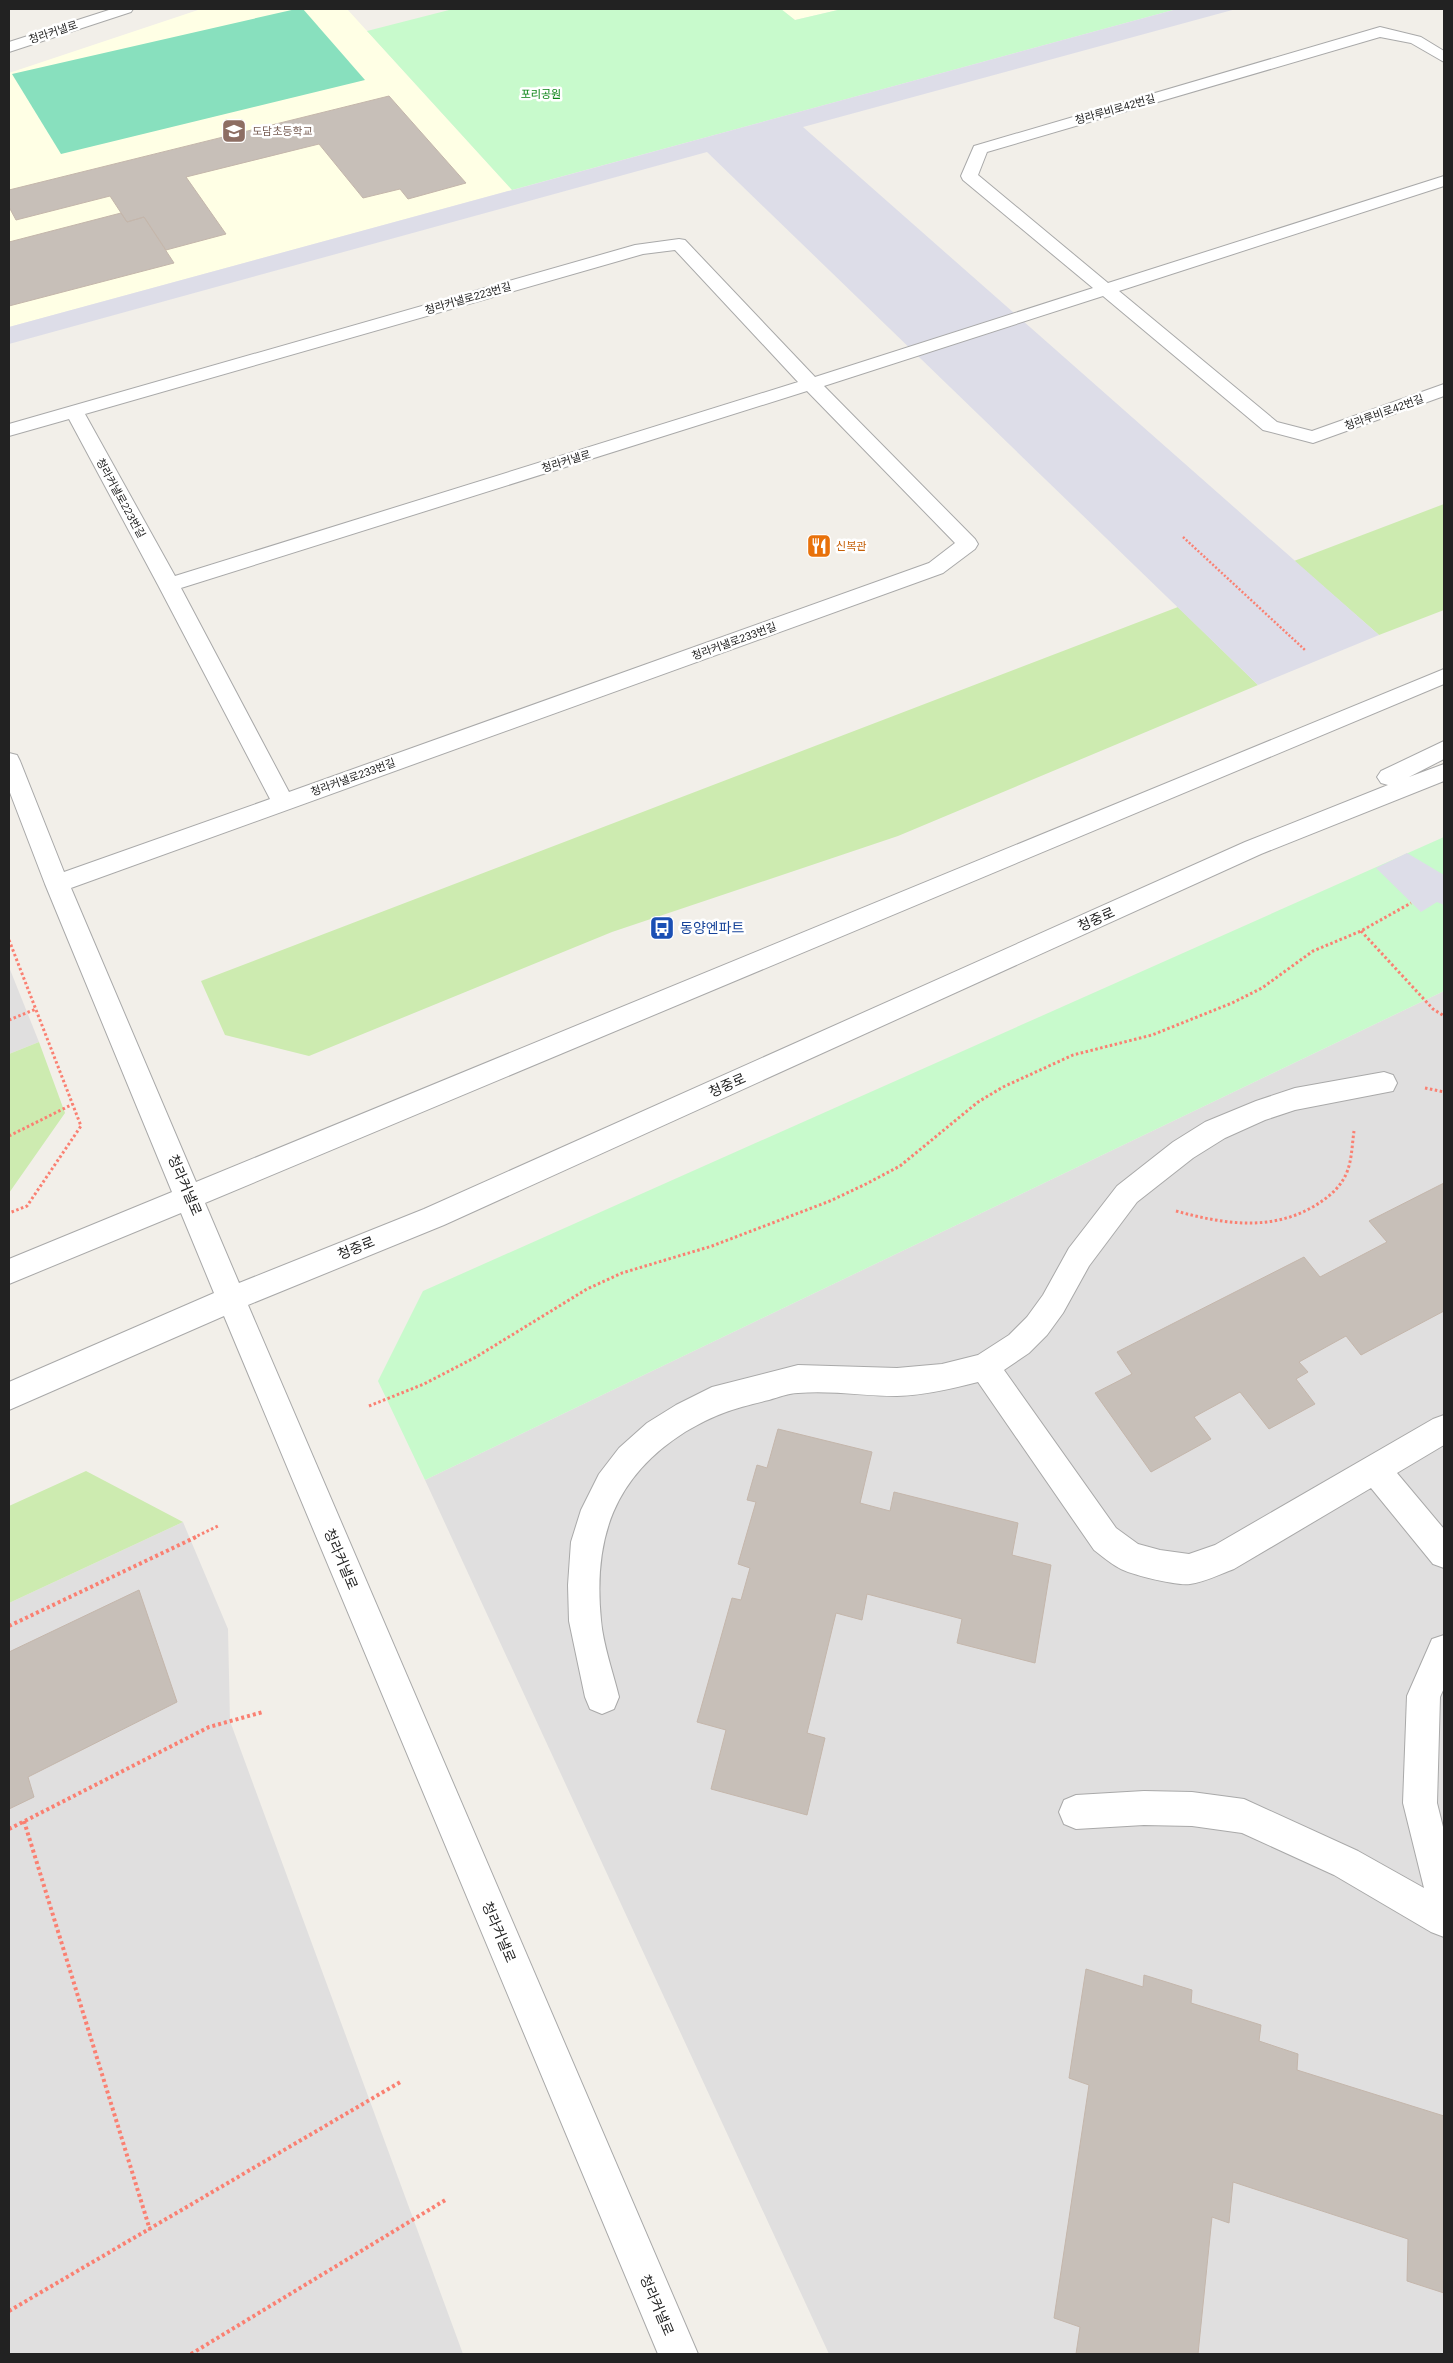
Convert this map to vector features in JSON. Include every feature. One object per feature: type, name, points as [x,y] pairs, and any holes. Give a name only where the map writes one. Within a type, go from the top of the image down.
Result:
[{"type":"street","name":"청라커낼로","points":[[9,47],[126,9]]},
{"type":"street","name":"청라루비로42번길","points":[[1444,57],[1416,40],[1380,32],[980,149],[969,176],[1270,426],[1313,437],[1444,390]]},
{"type":"street","points":[[1104,290],[1444,181]]},
{"type":"street","name":"청라커낼로223번길","points":[[9,430],[631,252],[678,244],[811,384]]},
{"type":"street","name":"청라커낼로","points":[[169,585],[1104,290]]},
{"type":"street","name":"청라커낼로233번길","points":[[58,884],[936,568],[968,544],[811,384]]},
{"type":"street","name":"청라커낼로223번길","points":[[74,411],[169,585]]},
{"type":"street","points":[[169,585],[283,802]]},
{"type":"street","points":[[9,1272],[1444,676]]},
{"type":"street","points":[[1402,693],[1444,683]]},
{"type":"street","points":[[1253,848],[1444,749]]},
{"type":"street","name":"청라커낼로","points":[[9,761],[58,884],[231,1298],[678,2354]]},
{"type":"street","name":"청중로","points":[[9,1396],[231,1298],[434,1217],[1253,848],[1444,772]]},
{"type":"street","points":[[602,1697],[591,1656],[585,1621],[584,1585],[587,1542],[598,1510],[610,1484],[630,1458],[658,1434],[687,1415],[723,1397],[798,1379],[897,1382],[933,1379],[985,1367],[1019,1344],[1037,1326],[1053,1304],[1079,1257],[1127,1194],[1183,1150],[1216,1130],[1256,1112],[1295,1099],[1371,1086]]},
{"type":"street","points":[[985,1367],[1105,1539],[1130,1557],[1160,1565],[1189,1569],[1223,1558],[1444,1429]]},
{"type":"street","points":[[1375,1469],[1444,1553]]},
{"type":"street","points":[[1444,1651],[1424,1696],[1420,1803],[1444,1897]]},
{"type":"street","points":[[1076,1812],[1144,1808],[1192,1809],[1244,1816],[1346,1863],[1386,1888],[1444,1919]]},
{"type":"path","points":[[1183,537],[1305,650]]},
{"type":"path","points":[[369,1406],[424,1384],[476,1357],[587,1289],[622,1273],[712,1246],[830,1201],[866,1184],[900,1166],[978,1102],[1003,1087],[1073,1055],[1152,1035],[1232,1003],[1262,988],[1313,951],[1361,931],[1411,903]]},
{"type":"path","points":[[1361,931],[1433,1009],[1444,1016]]},
{"type":"path","points":[[9,940],[81,1126],[27,1206],[9,1213]]},
{"type":"path","points":[[9,1020],[36,1009]]},
{"type":"path","points":[[1127,1194],[1207,1220],[1245,1226],[1278,1223],[1308,1212],[1334,1192],[1347,1172],[1355,1124],[1371,1086]]},
{"type":"path","points":[[9,1136],[73,1104]]},
{"type":"path","points":[[9,1626],[218,1526]]},
{"type":"path","points":[[9,1829],[209,1727],[263,1712]]},
{"type":"path","points":[[24,1821],[150,2230]]},
{"type":"path","points":[[9,2312],[402,2081]]},
{"type":"path","points":[[191,2354],[447,2199]]},
{"type":"shaded area","name":"도담초등학교","points":[[201,9],[347,9],[512,190],[9,327],[9,73]]},
{"type":"shaded area","points":[[781,9],[842,9],[795,20]]},
{"type":"shaded area","points":[[1177,9],[1236,9],[803,127],[1379,635],[1258,685],[707,152],[9,344],[9,327]]},
{"type":"shaded area","points":[[1407,853],[1444,875],[1444,905],[1437,902],[1421,912],[1376,868]]},
{"type":"shaded area","points":[[9,967],[39,1042],[9,1054]]},
{"type":"shaded area","points":[[1444,991],[1444,2354],[829,2354],[425,1480]]},
{"type":"shaded area","points":[[183,1522],[228,1629],[230,1721],[463,2354],[9,2354],[9,1603]]},
{"type":"green space","points":[[296,9],[303,9],[365,80],[61,154],[12,74]]},
{"type":"green space","name":"포리공원","points":[[453,9],[781,9],[795,20],[842,9],[1177,9],[512,190],[367,31]]},
{"type":"green space","points":[[1444,504],[1444,610],[1379,635],[1294,561]]},
{"type":"green space","points":[[1178,607],[1258,685],[898,836],[612,932],[309,1056],[225,1035],[201,981]]},
{"type":"green space","points":[[1444,837],[1444,991],[425,1480],[378,1381],[423,1291]]},
{"type":"green space","points":[[39,1042],[65,1113],[9,1193],[9,1054]]},
{"type":"green space","points":[[86,1471],[183,1522],[9,1603],[9,1506]]},
{"type":"building","points":[[389,96],[466,183],[408,199],[400,189],[363,198],[319,144],[186,177],[226,234],[166,250],[144,217],[127,222],[110,196],[16,220],[9,207],[9,190]]},
{"type":"building","points":[[121,213],[127,222],[144,217],[174,263],[9,306],[9,242]]},
{"type":"building","points":[[1444,1183],[1444,1311],[1361,1355],[1346,1336],[1299,1362],[1308,1372],[1296,1379],[1315,1404],[1269,1429],[1240,1392],[1194,1417],[1211,1439],[1151,1472],[1095,1393],[1132,1374],[1117,1352],[1304,1257],[1320,1277],[1387,1242],[1369,1221]]},
{"type":"building","points":[[778,1429],[872,1452],[860,1503],[890,1511],[894,1492],[1018,1523],[1012,1555],[1051,1565],[1035,1663],[957,1643],[962,1619],[867,1594],[862,1620],[836,1613],[807,1733],[825,1738],[807,1815],[711,1789],[726,1730],[697,1722],[732,1598],[741,1600],[750,1568],[738,1564],[756,1502],[747,1500],[757,1465],[767,1468]]},
{"type":"building","points":[[139,1590],[177,1702],[28,1777],[34,1797],[9,1809],[9,1652]]},
{"type":"building","points":[[1086,1969],[1143,1987],[1144,1975],[1192,1990],[1191,2003],[1261,2025],[1259,2041],[1298,2054],[1297,2070],[1444,2116],[1444,2293],[1407,2281],[1408,2239],[1233,2182],[1229,2223],[1212,2217],[1198,2354],[1076,2354],[1080,2327],[1054,2318],[1089,2085],[1069,2078]]},
{"type":"place","name":"도담초등학교","points":[[234,131]]},
{"type":"place","name":"신복관","points":[[819,546]]},
{"type":"place","name":"동양엔파트","points":[[662,928]]}]
